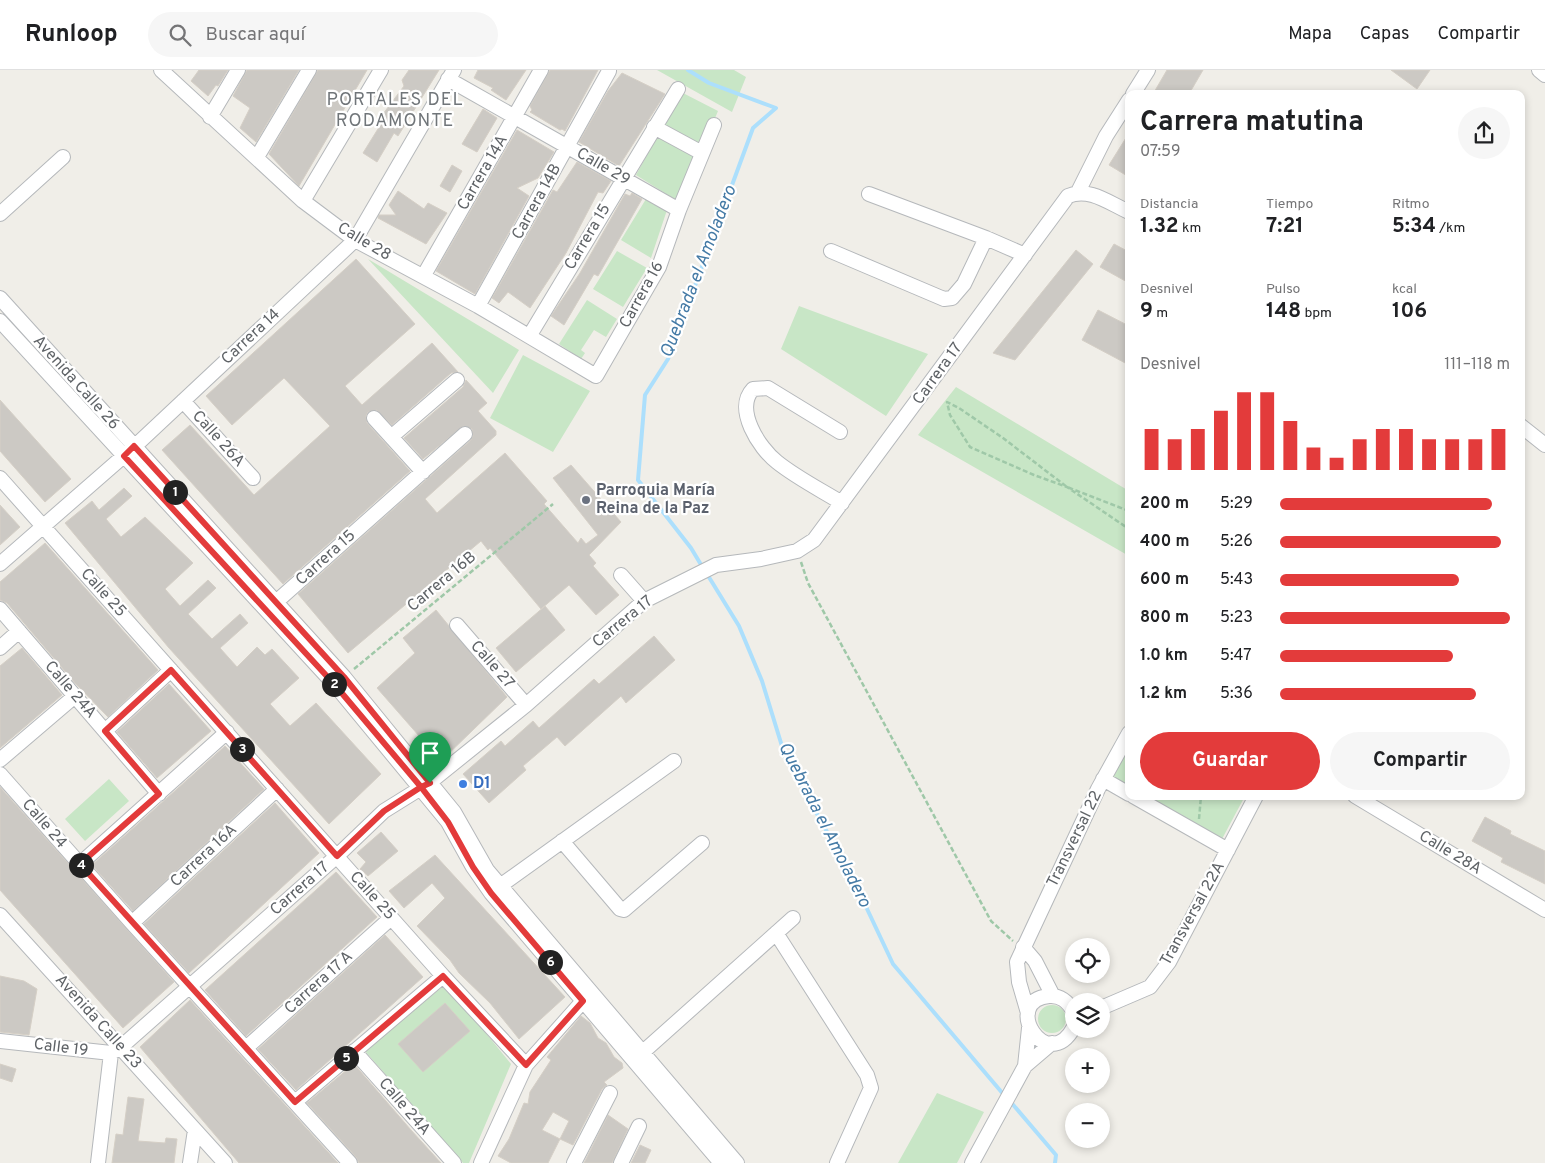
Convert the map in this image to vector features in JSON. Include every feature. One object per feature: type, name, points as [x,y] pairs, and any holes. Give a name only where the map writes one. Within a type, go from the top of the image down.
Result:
[{"type":"street","name":"Calle 28","points":[[161,70],[210,117],[258,157],[303,201],[355,240],[530,335],[596,376]]},
{"type":"street","points":[[210,117],[238,70]]},
{"type":"street","points":[[258,157],[309,70]]},
{"type":"street","points":[[303,201],[381,70]]},
{"type":"street","name":"Carrera 14A","points":[[424,276],[516,118],[541,70]]},
{"type":"street","points":[[1136,90],[1148,70]]},
{"type":"street","points":[[1539,70],[1545,75]]},
{"type":"street","name":"Carrera 14B","points":[[478,306],[609,71]]},
{"type":"street","name":"Calle 29","points":[[451,74],[516,118],[679,210]]},
{"type":"street","name":"Carrera 14","points":[[0,564],[129,451],[355,240],[451,74]]},
{"type":"street","name":"Carrera 15","points":[[530,335],[622,179],[678,89]]},
{"type":"street","points":[[1125,106],[1106,136],[1082,192],[1125,210]]},
{"type":"street","points":[[679,210],[714,125]]},
{"type":"street","points":[[654,127],[702,153]]},
{"type":"street","points":[[0,214],[64,157]]},
{"type":"street","name":"Carrera 17","points":[[116,1050],[337,856],[384,811],[425,785],[526,705],[644,601],[716,565],[761,559],[797,551],[814,540],[1068,196],[1082,192]]},
{"type":"street","points":[[869,194],[986,238],[1025,255]]},
{"type":"street","name":"Carrera 16","points":[[596,376],[660,267],[679,210]]},
{"type":"street","points":[[830,250],[944,299],[952,298],[964,284],[986,238]]},
{"type":"street","name":"Avenida Calle 26","points":[[0,298],[129,451],[425,785]]},
{"type":"street","name":"Avenida Calle 26","points":[[0,321],[276,602],[344,677],[425,785]]},
{"type":"street","points":[[391,437],[457,380]]},
{"type":"street","points":[[840,432],[768,388],[753,389],[747,395],[745,405],[747,415],[765,450],[776,462],[842,503]]},
{"type":"street","name":"Calle 26A","points":[[183,401],[253,478]]},
{"type":"street","points":[[374,418],[423,472]]},
{"type":"street","points":[[1525,429],[1545,445]]},
{"type":"street","name":"Carrera 15","points":[[276,602],[465,434]]},
{"type":"street","name":"Calle 25","points":[[0,478],[391,918],[526,1065]]},
{"type":"street","points":[[621,575],[644,601]]},
{"type":"street","name":"Calle 24A","points":[[0,609],[159,794]]},
{"type":"street","name":"Calle 27","points":[[458,625],[526,705]]},
{"type":"street","points":[[0,648],[19,631]]},
{"type":"street","points":[[105,731],[171,670]]},
{"type":"street","points":[[0,760],[75,696]]},
{"type":"street","points":[[80,864],[227,732]]},
{"type":"street","name":"Transversal 22","points":[[1025,1066],[1029,1028],[1028,1013],[1016,966],[1023,947],[1103,779],[1125,740]]},
{"type":"street","points":[[500,886],[674,761]]},
{"type":"street","name":"Calle 24","points":[[0,774],[132,923],[350,1163]]},
{"type":"street","points":[[1103,779],[1125,792]]},
{"type":"street","points":[[425,785],[454,812],[487,870],[500,886],[737,1163]]},
{"type":"street","points":[[425,785],[473,867],[491,893],[721,1163]]},
{"type":"street","name":"Carrera 16A","points":[[132,923],[277,789]]},
{"type":"street","points":[[1140,800],[1228,850]]},
{"type":"street","name":"Transversal 22A","points":[[1110,1003],[1130,997],[1150,987],[1169,962],[1254,800]]},
{"type":"street","name":"Calle 28A","points":[[1362,800],[1545,910]]},
{"type":"street","points":[[562,841],[620,909],[624,910],[702,843]]},
{"type":"street","name":"Avenida Calle 23","points":[[0,915],[116,1050],[225,1163]]},
{"type":"street","name":"Carrera 17 A","points":[[246,1048],[391,918]]},
{"type":"street","points":[[642,1052],[793,918]]},
{"type":"street","points":[[776,933],[867,1075],[871,1088],[837,1163]]},
{"type":"street","points":[[1023,947],[1035,961],[1053,996]]},
{"type":"street","points":[[295,1102],[443,976]]},
{"type":"street","points":[[1028,1013],[1037,1000],[1053,996],[1065,1000]]},
{"type":"street","points":[[481,1163],[526,1065],[583,1001]]},
{"type":"street","points":[[1029,1028],[1038,1039],[1052,1043]]},
{"type":"street","points":[[972,1163],[1025,1066],[1052,1043],[1066,1038]]},
{"type":"street","name":"Calle 19","points":[[0,1041],[116,1050]]},
{"type":"street","points":[[98,1163],[116,1050]]},
{"type":"street","name":"Calle 24A","points":[[354,1051],[454,1163]]},
{"type":"street","points":[[574,1163],[610,1093]]},
{"type":"street","points":[[621,1163],[639,1126]]},
{"type":"street","points":[[190,1163],[195,1130]]},
{"type":"path","points":[[1125,509],[1067,487],[1034,475],[970,446],[950,414],[947,402],[960,408],[1067,487],[1125,525]]},
{"type":"path","name":"Carrera 16B","points":[[344,677],[553,504]]},
{"type":"path","points":[[797,551],[808,583],[991,922],[1007,938],[1023,947]]},
{"type":"path","points":[[1197,833],[1201,800]]},
{"type":"green space","points":[[657,70],[734,70],[746,77],[732,112]]},
{"type":"green space","points":[[681,92],[718,111],[702,150],[660,128]]},
{"type":"green space","points":[[658,135],[699,156],[679,202],[636,175]]},
{"type":"green space","points":[[646,199],[667,210],[651,258],[621,240]]},
{"type":"green space","points":[[617,251],[647,268],[623,307],[593,289]]},
{"type":"green space","points":[[368,259],[519,350],[493,393]]},
{"type":"green space","points":[[587,300],[617,319],[606,337],[594,330],[581,350],[585,353],[581,359],[559,344]]},
{"type":"green space","points":[[799,306],[928,354],[886,416],[781,349]]},
{"type":"green space","points":[[523,355],[590,391],[553,452],[490,418]]},
{"type":"green space","points":[[956,387],[1125,489],[1125,554],[918,435]]},
{"type":"green space","points":[[1125,755],[1125,784],[1113,777]]},
{"type":"green space","points":[[109,779],[129,801],[85,841],[65,819]]},
{"type":"green space","points":[[1154,800],[1243,800],[1222,839]]},
{"type":"green space","points":[[446,984],[511,1064],[469,1163],[463,1163],[364,1050]]},
{"type":"green space","points":[[1052,1005],[1062,1009],[1065,1014],[1065,1024],[1062,1029],[1052,1033],[1042,1029],[1038,1019],[1042,1009]]},
{"type":"green space","points":[[937,1093],[984,1112],[957,1163],[898,1163]]},
{"type":"building","points":[[199,70],[228,70],[218,86],[216,85],[208,96],[191,81]]},
{"type":"building","points":[[247,70],[299,70],[256,142],[240,128],[250,108],[233,96]]},
{"type":"building","points":[[318,70],[367,70],[299,186],[269,154]]},
{"type":"building","points":[[409,70],[439,70],[398,136],[394,133],[377,162],[363,153],[381,124],[377,122],[404,86],[402,80]]},
{"type":"building","points":[[478,70],[526,70],[506,100],[491,90],[493,88],[474,78]]},
{"type":"building","points":[[550,70],[598,70],[565,131],[560,130],[530,112],[532,110],[530,106]]},
{"type":"building","points":[[1167,70],[1203,70],[1191,90],[1155,90]]},
{"type":"building","points":[[1391,70],[1430,70],[1417,89]]},
{"type":"building","points":[[622,73],[665,94],[619,166],[579,142],[608,91]]},
{"type":"building","points":[[483,109],[497,118],[477,152],[462,144]]},
{"type":"building","points":[[517,130],[554,152],[538,178],[517,188],[529,196],[475,294],[436,271]]},
{"type":"building","points":[[1125,139],[1125,175],[1109,165]]},
{"type":"building","points":[[577,162],[611,181],[603,193],[598,192],[566,253],[530,308],[508,292],[499,303],[492,298],[553,190],[557,192]]},
{"type":"building","points":[[452,165],[462,171],[450,192],[440,186]]},
{"type":"building","points":[[398,191],[424,209],[428,203],[447,213],[426,244],[378,218],[379,215],[396,215],[389,205]]},
{"type":"building","points":[[632,193],[642,199],[598,276],[594,274],[564,325],[551,316],[580,273],[625,194],[630,196]]},
{"type":"building","points":[[1114,244],[1125,250],[1125,281],[1100,267]]},
{"type":"building","points":[[1076,250],[1093,264],[1015,360],[993,353]]},
{"type":"building","points":[[356,259],[415,324],[345,386],[362,405],[432,343],[458,372],[451,373],[392,425],[377,410],[368,412],[366,416],[367,423],[410,471],[283,584],[162,450],[190,425],[254,495],[330,426],[284,378],[232,425],[206,396]]},
{"type":"building","points":[[1098,310],[1125,324],[1125,363],[1082,340]]},
{"type":"building","points":[[466,380],[487,403],[478,411],[496,431],[496,435],[425,499],[437,513],[505,453],[547,501],[544,504],[578,543],[581,538],[586,544],[598,535],[553,478],[571,465],[621,522],[589,555],[596,563],[593,566],[619,595],[596,615],[569,585],[541,609],[490,548],[488,550],[481,541],[348,653],[298,594],[471,440],[473,436],[472,429],[463,426],[423,459],[404,438],[463,387]]},
{"type":"building","points":[[0,400],[71,479],[45,502],[0,451]]},
{"type":"building","points":[[124,488],[132,496],[106,519],[121,537],[145,517],[193,563],[165,589],[180,606],[208,580],[216,588],[188,614],[212,639],[240,614],[248,623],[220,648],[237,667],[257,647],[265,655],[272,649],[299,678],[270,704],[290,726],[316,703],[381,774],[329,824],[169,648],[65,523],[92,501],[99,510]]},
{"type":"building","points":[[0,505],[20,527],[0,545]]},
{"type":"building","points":[[45,543],[158,670],[108,717],[75,683],[7,603],[0,600],[0,582]]},
{"type":"building","points":[[545,606],[565,630],[516,672],[496,648]]},
{"type":"building","points":[[436,610],[507,697],[441,761],[377,688],[415,653],[403,638]]},
{"type":"building","points":[[654,636],[675,660],[626,703],[621,696],[565,746],[557,737],[523,766],[526,770],[489,803],[463,774],[501,741],[505,746],[533,721],[539,728],[594,679],[599,684]]},
{"type":"building","points":[[22,648],[62,695],[0,748],[0,666]]},
{"type":"building","points":[[169,684],[211,731],[157,778],[117,732]]},
{"type":"building","points":[[225,746],[264,789],[133,911],[92,865]]},
{"type":"building","points":[[0,787],[174,982],[123,1028],[0,890]]},
{"type":"building","points":[[275,803],[319,853],[189,973],[144,924]]},
{"type":"building","points":[[1485,817],[1511,831],[1510,834],[1545,851],[1545,884],[1501,862],[1503,858],[1472,841]]},
{"type":"building","points":[[381,832],[398,851],[368,876],[360,869],[366,862],[357,853]]},
{"type":"building","points":[[435,855],[565,997],[519,1039],[490,1003],[459,973],[450,960],[417,926],[445,898],[432,883],[404,908],[389,891]]},
{"type":"building","points":[[336,872],[377,917],[246,1036],[205,990]]},
{"type":"building","points":[[385,935],[423,977],[296,1090],[258,1049]]},
{"type":"building","points":[[0,976],[24,981],[37,989],[29,1035],[0,1032]]},
{"type":"building","points":[[190,1000],[338,1163],[239,1163],[140,1047]]},
{"type":"building","points":[[445,1003],[470,1031],[423,1072],[398,1044]]},
{"type":"building","points":[[581,1016],[590,1023],[598,1038],[606,1043],[614,1057],[622,1063],[623,1068],[604,1082],[607,1085],[602,1089],[573,1145],[560,1139],[548,1163],[511,1163],[498,1156],[509,1139],[524,1103],[528,1104],[530,1092],[551,1060],[547,1057]],"holes":[[[553,1112],[569,1121],[560,1139],[542,1130]]]},
{"type":"building","points":[[0,1064],[16,1069],[12,1082],[0,1078]]},
{"type":"building","points":[[354,1064],[441,1163],[359,1163],[356,1157],[307,1103]]},
{"type":"building","points":[[128,1097],[144,1099],[138,1141],[165,1143],[166,1138],[177,1139],[174,1163],[112,1163],[116,1134],[123,1135]]},
{"type":"building","points":[[608,1115],[628,1129],[612,1163],[584,1163]]},
{"type":"building","points":[[640,1145],[651,1150],[645,1163],[631,1163]]},
{"type":"waterway","name":"Quebrada el Amoladero","points":[[688,70],[709,83],[776,108],[753,128],[668,359],[645,395],[638,480],[691,548],[703,568]]},
{"type":"waterway","name":"Quebrada el Amoladero","points":[[707,574],[739,626],[762,681],[785,756],[852,877],[893,964],[1004,1095]]},
{"type":"waterway","name":"Quebrada el Amoladero","points":[[1009,1100],[1056,1155],[1055,1163]]},
{"type":"place","name":"Parroquia María Reina de la Paz","points":[[586,500]]},
{"type":"place","name":"D1","points":[[463,784]]},
{"type":"district","name":"PORTALES DEL RODAMONTE","points":[[395,110]]},
{"type":"route","points":[[430,783],[344,677],[134,446],[124,456],[335,685],[421,787],[384,811],[337,856],[171,670],[105,731],[159,794],[80,864],[295,1102],[443,976],[526,1065],[583,1001],[491,893],[473,867],[448,822],[421,787],[430,783]]}]
